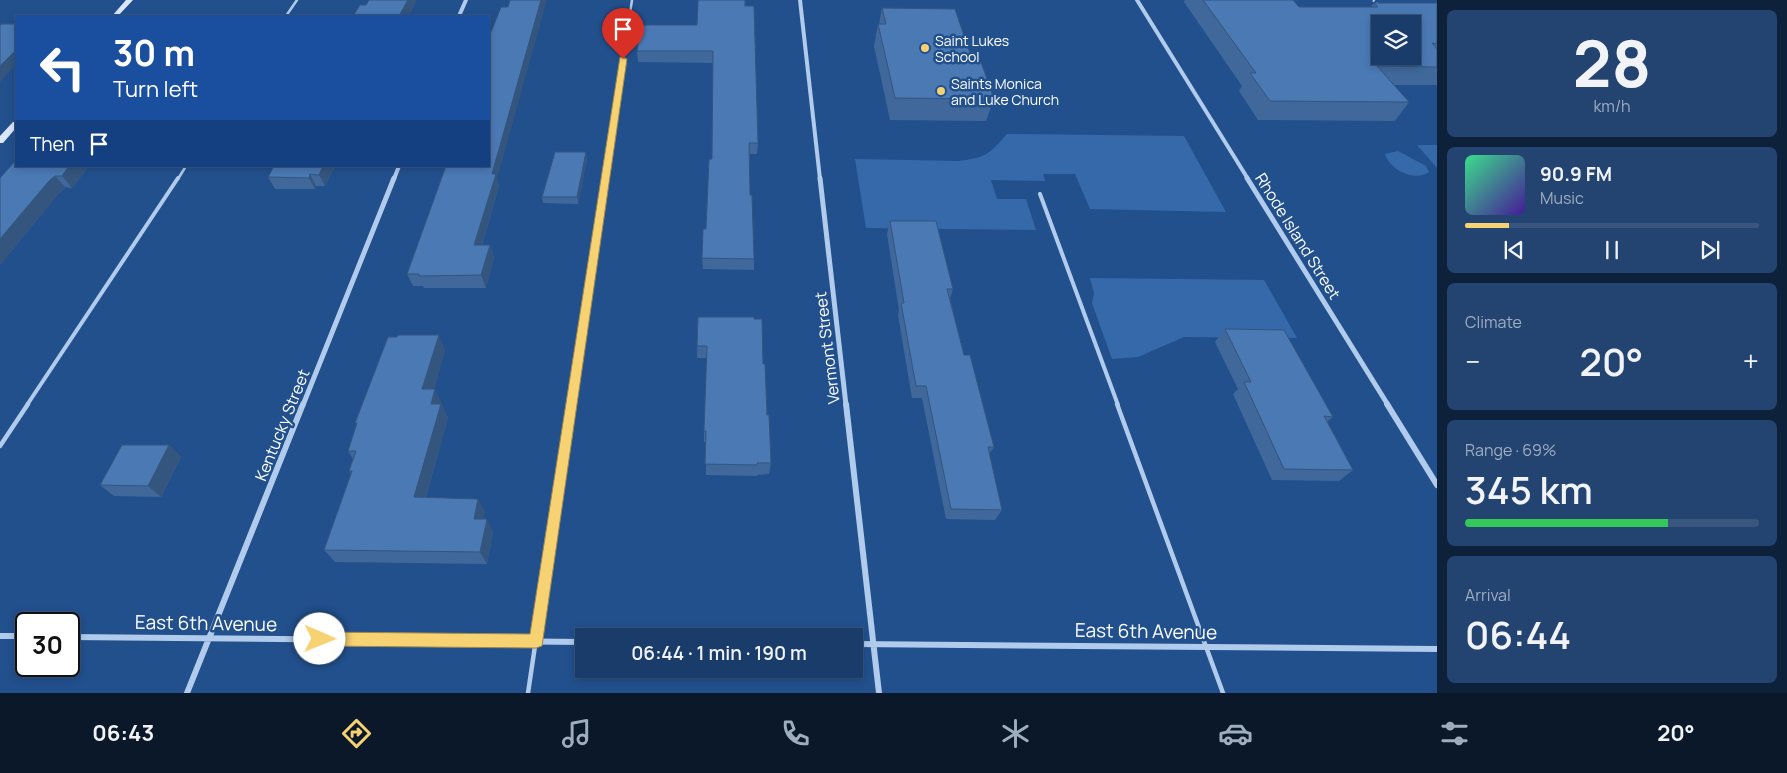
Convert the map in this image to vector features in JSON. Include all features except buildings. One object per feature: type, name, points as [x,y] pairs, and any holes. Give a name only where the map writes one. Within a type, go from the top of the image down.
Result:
[{"type":"main road","points":[[116,15],[130,0]]},
{"type":"main road","points":[[0,141],[15,125]]},
{"type":"street","points":[[459,15],[466,0]]},
{"type":"street","name":"Vermont Street","points":[[800,0],[879,693]]},
{"type":"street","name":"Rhode Island Street","points":[[1137,0],[1437,485]]},
{"type":"street","name":"Kentucky Street","points":[[187,693],[399,167]]},
{"type":"street","points":[[0,636],[15,636]]},
{"type":"street","name":"East 6th Avenue","points":[[80,637],[575,642]]},
{"type":"street","name":"East 6th Avenue","points":[[863,644],[1437,649]]},
{"type":"lane","points":[[287,15],[297,0]]},
{"type":"lane","points":[[528,693],[632,0]]},
{"type":"lane","points":[[0,446],[185,167]]},
{"type":"lane","points":[[1040,194],[1223,693]]},
{"type":"path","points":[[1373,0],[1384,11]]},
{"type":"shaded area","points":[[1007,134],[1184,136],[1226,212],[1090,209],[1075,174],[1043,174],[1045,181],[991,180],[997,199],[1026,199],[1036,230],[866,228],[855,159],[967,160],[991,151]]},
{"type":"shaded area","points":[[1417,145],[1437,145],[1437,168]]},
{"type":"shaded area","points":[[1398,151],[1426,166],[1429,172],[1416,176],[1403,173],[1397,169],[1385,154]]},
{"type":"shaded area","points":[[1090,278],[1264,280],[1297,338],[1184,337],[1138,357],[1112,359],[1092,303],[1094,293]]},
{"type":"place","name":"Saint Lukes School","points":[[925,48]]},
{"type":"place","name":"Saints Monica and Luke Church","points":[[941,91]]},
{"type":"route","points":[[320,639],[536,641],[623,59]]}]
